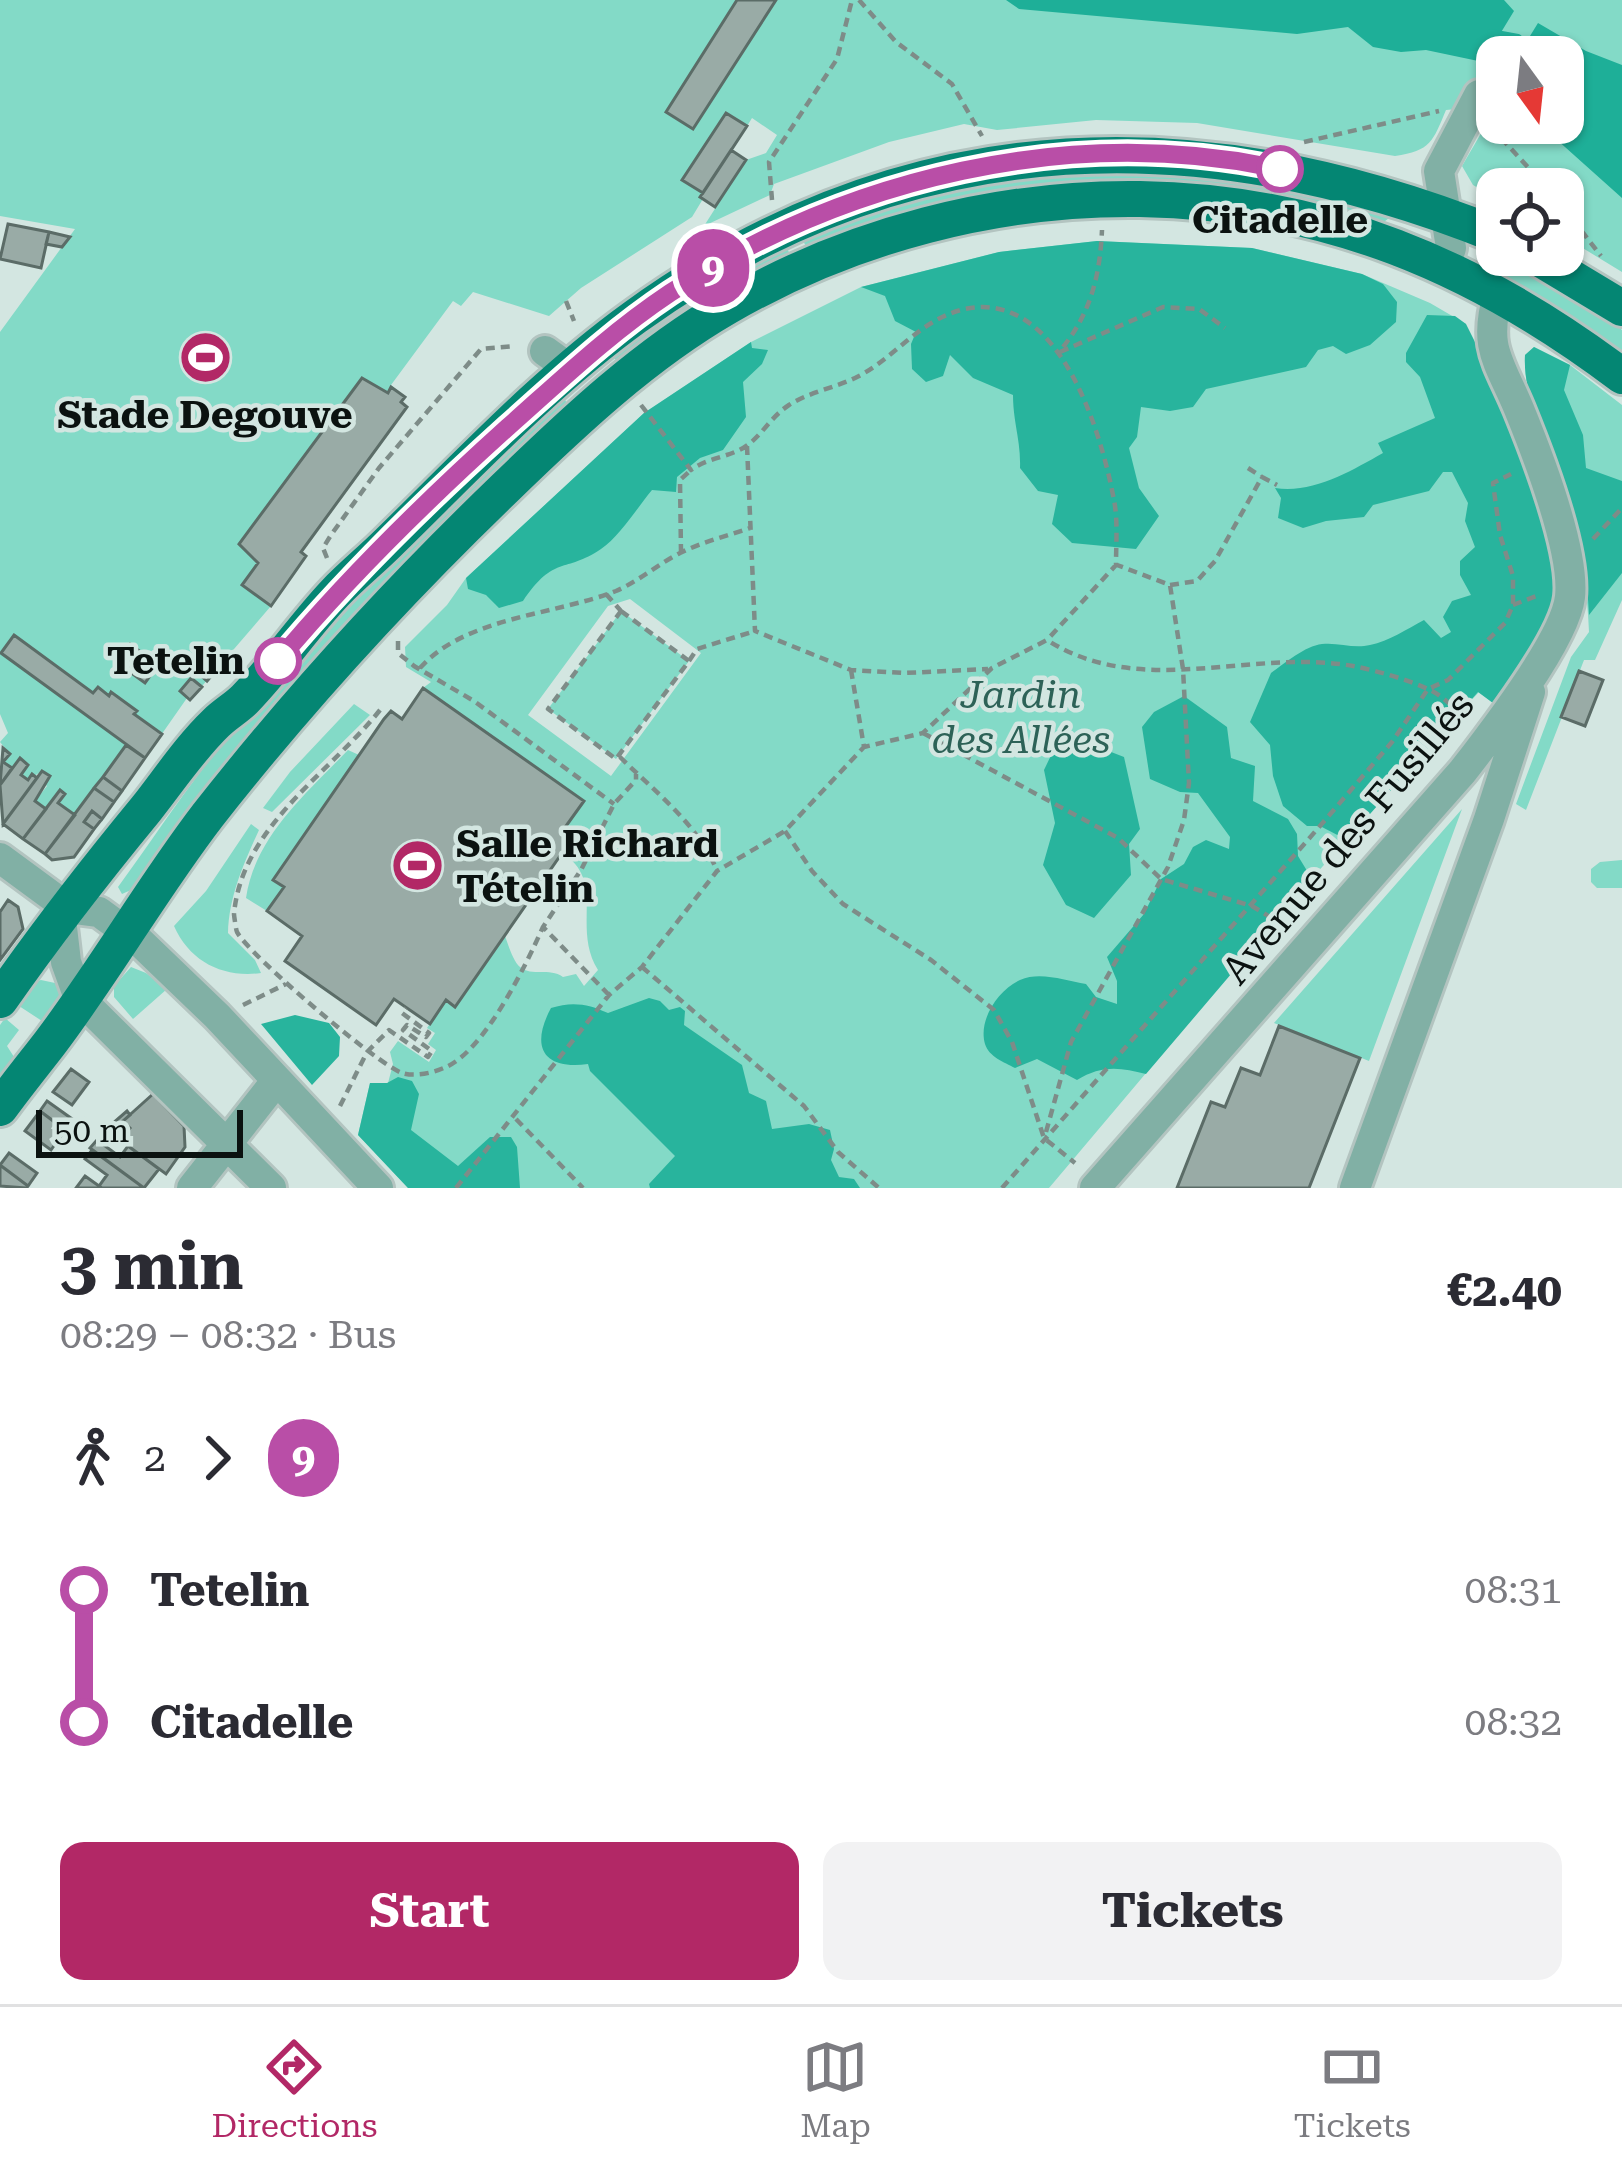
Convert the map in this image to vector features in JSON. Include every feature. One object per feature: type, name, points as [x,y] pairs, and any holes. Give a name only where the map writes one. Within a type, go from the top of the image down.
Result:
[{"type":"main road","points":[[0,1000],[201,740],[243,702],[334,594],[557,360],[787,230],[890,188],[981,167],[1102,154],[1216,158],[1339,182],[1476,227]]},
{"type":"main road","points":[[0,1108],[44,1050],[89,1010],[126,933],[210,813],[428,562],[537,457],[656,354],[728,306],[805,268],[904,232],[1037,203],[1111,199],[1248,206],[1356,232],[1445,266],[1622,376]]},
{"type":"main road","points":[[1570,276],[1610,299]]},
{"type":"street","points":[[1445,266],[1451,248],[1438,171],[1476,101]]},
{"type":"street","name":"Avenue des Fusillés","points":[[1097,1186],[1494,732],[1555,635],[1570,598],[1566,557],[1537,454],[1490,340],[1498,295]]},
{"type":"street","points":[[1355,1188],[1526,714],[1534,669]]},
{"type":"street","points":[[0,858],[64,914],[99,912],[161,962],[377,1188]]},
{"type":"street","points":[[64,914],[66,962],[89,1010],[271,1188]]},
{"type":"street","points":[[192,1188],[277,1080]]},
{"type":"path","points":[[774,203],[769,162],[837,59],[855,0],[896,42],[952,84],[983,136]]},
{"type":"path","points":[[1060,352],[1084,321],[1102,262],[1102,230]]},
{"type":"path","points":[[1584,234],[1603,258],[1610,299]]},
{"type":"path","points":[[566,301],[575,324]]},
{"type":"path","points":[[1060,352],[1163,307],[1199,309],[1226,328]]},
{"type":"path","points":[[456,1188],[609,995],[642,967],[717,871],[785,831],[864,747],[923,733],[992,668],[1047,640],[1116,565],[1115,503],[1091,414],[1060,352],[1034,327],[997,308],[965,309],[907,338],[870,370],[790,404],[747,446],[691,470],[680,480],[681,553]]},
{"type":"path","points":[[334,594],[323,548],[379,468],[481,349],[512,346],[557,360]]},
{"type":"path","points":[[641,405],[691,470]]},
{"type":"path","points":[[747,446],[755,632]]},
{"type":"path","points":[[1248,468],[1277,485]]},
{"type":"path","points":[[1002,1188],[1392,742],[1428,688],[1448,680],[1505,623],[1513,605],[1513,576],[1500,535],[1493,484],[1517,471]]},
{"type":"path","points":[[1116,565],[1170,585],[1197,581],[1215,561],[1262,477]]},
{"type":"path","points":[[614,804],[474,701],[420,668],[430,657],[483,626],[561,610],[606,594],[681,553],[750,528]]},
{"type":"path","points":[[1044,1138],[1071,1042],[1122,956],[1184,820],[1189,783],[1183,669],[1170,585]]},
{"type":"path","points":[[606,594],[621,611],[689,661]]},
{"type":"path","points":[[621,611],[548,709],[616,759],[697,649],[755,632],[851,670],[904,674],[992,668]]},
{"type":"path","points":[[1047,640],[1092,663],[1146,673],[1293,662],[1353,666],[1428,688],[1494,732]]},
{"type":"path","points":[[851,670],[864,747]]},
{"type":"path","points":[[380,710],[277,820],[250,860],[233,915],[237,933],[286,984],[368,1052],[412,1076],[464,1057],[528,960],[614,804],[636,774]]},
{"type":"path","points":[[923,733],[1118,838],[1161,879],[1252,906],[1279,920],[1310,946]]},
{"type":"path","points":[[618,756],[710,853],[717,871]]},
{"type":"path","points":[[785,831],[812,871],[843,904],[931,960],[994,1010],[1012,1042],[1044,1138],[1097,1186]]},
{"type":"path","points":[[543,927],[609,995]]},
{"type":"path","points":[[642,967],[804,1106],[838,1152],[879,1188]]},
{"type":"path","points":[[217,1016],[286,984]]},
{"type":"path","points":[[324,1130],[368,1052],[389,1030],[428,1057],[432,1051],[403,1030],[407,1025],[426,1037],[429,1033],[402,1013],[406,1008]]},
{"type":"path","points":[[515,1116],[583,1188]]},
{"type":"green space","name":"Stade Degouve","points":[[0,0],[1622,0],[1622,272],[1584,249],[1584,168],[1476,168],[1476,187],[1462,166],[1476,142],[1584,144],[1584,36],[1476,36],[1476,107],[1446,110],[1429,143],[1395,156],[1197,123],[1096,120],[997,130],[964,124],[889,142],[774,184],[770,195],[704,226],[746,160],[766,153],[777,135],[752,118],[692,217],[581,288],[549,316],[473,292],[461,306],[453,301],[391,385],[405,397],[401,402],[407,407],[301,551],[306,556],[271,606],[187,698],[145,758],[126,745],[75,815],[58,803],[65,794],[60,790],[46,809],[35,801],[49,776],[42,771],[28,780],[21,775],[20,759],[12,768],[3,762],[10,754],[0,742],[8,733],[0,714],[0,332],[75,229],[0,216]]},
{"type":"green space","points":[[1055,170],[1201,170],[1388,206],[1389,218],[1380,225],[1235,191],[809,252],[801,237],[884,203]]},
{"type":"green space","name":"Jardin des Allées","points":[[1097,241],[1252,248],[1362,274],[1466,324],[1497,706],[1479,692],[1282,912],[1049,1188],[408,1188],[358,1135],[370,1083],[388,1083],[393,1064],[390,1052],[398,1041],[429,1062],[436,1050],[428,1044],[435,1033],[427,1028],[446,1000],[456,1006],[505,936],[515,961],[525,970],[563,977],[576,974],[584,986],[598,970],[587,938],[583,877],[562,853],[571,841],[561,833],[583,800],[423,688],[431,682],[406,667],[405,647],[447,605],[466,578],[644,413],[751,342],[861,287],[999,252]],"holes":[[[630,599],[701,653],[611,776],[528,715],[608,606]]]},
{"type":"green space","points":[[786,245],[792,260],[621,365],[609,353],[686,296]]},
{"type":"green space","points":[[1499,276],[1536,276],[1611,320],[1622,330],[1622,352],[1574,318]]},
{"type":"green space","points":[[1534,347],[1570,365],[1622,405],[1622,600],[1595,660],[1584,660],[1526,810],[1516,804],[1571,657],[1589,632],[1573,520],[1527,382],[1525,355]]},
{"type":"green space","points":[[564,398],[571,411],[142,885],[122,894],[118,887],[190,786],[294,658],[426,523]]},
{"type":"green space","points":[[621,611],[689,661],[616,759],[548,709]]},
{"type":"green space","points":[[354,704],[370,715],[272,812],[263,808],[290,772]]},
{"type":"green space","points":[[348,750],[359,755],[273,879],[284,887],[267,911],[246,898],[260,855],[300,799]]},
{"type":"green space","points":[[1462,809],[1369,1061],[1274,1023]]},
{"type":"green space","points":[[251,824],[259,830],[234,893],[228,933],[255,960],[261,973],[247,974],[209,965],[189,949],[174,926],[206,891]]},
{"type":"green space","points":[[1622,860],[1622,888],[1597,888],[1591,882],[1591,869],[1600,862]]},
{"type":"green space","points":[[131,967],[167,989],[133,1019],[114,997],[114,986]]},
{"type":"green space","points":[[30,983],[55,983],[63,996],[42,1021],[16,1004]]},
{"type":"green space","points":[[5,1018],[19,1030],[7,1046],[14,1057],[0,1076],[0,1025]]},
{"type":"shaded area","points":[[1006,0],[1504,0],[1514,11],[1499,36],[1476,36],[1476,61],[1426,50],[1373,47],[1348,27],[1297,34],[1019,9]]},
{"type":"shaded area","points":[[1538,23],[1560,36],[1530,36]]},
{"type":"shaded area","points":[[1584,50],[1622,65],[1622,198],[1562,144],[1584,144]]},
{"type":"shaded area","points":[[1097,241],[1252,248],[1362,274],[1383,284],[1397,302],[1396,322],[1370,345],[1346,354],[1333,346],[1318,350],[1306,367],[1206,389],[1193,407],[1170,411],[1141,407],[1137,437],[1129,448],[1139,488],[1159,516],[1136,549],[1072,543],[1052,524],[1058,495],[1038,491],[1020,468],[1013,395],[973,378],[950,355],[943,376],[926,382],[912,369],[911,344],[916,332],[895,321],[885,296],[861,287],[999,252]]},
{"type":"shaded area","points":[[1427,315],[1455,316],[1466,324],[1535,462],[1557,589],[1536,644],[1497,706],[1478,692],[1347,840],[1320,826],[1307,826],[1283,806],[1270,745],[1250,722],[1271,673],[1309,648],[1370,645],[1424,620],[1441,638],[1451,632],[1443,617],[1452,601],[1471,595],[1460,575],[1460,561],[1475,547],[1465,521],[1468,503],[1452,472],[1443,472],[1429,491],[1373,505],[1364,517],[1303,528],[1278,518],[1281,498],[1275,488],[1303,488],[1331,479],[1383,453],[1378,443],[1435,418],[1420,377],[1406,362],[1406,353]]},
{"type":"shaded area","points":[[751,342],[752,348],[768,350],[762,364],[743,382],[746,417],[723,450],[700,458],[677,477],[676,492],[652,490],[608,543],[552,570],[523,601],[499,608],[486,595],[468,589],[466,578],[644,413]]},
{"type":"shaded area","points":[[1534,347],[1570,365],[1564,390],[1583,435],[1586,468],[1622,481],[1622,573],[1589,615],[1572,514],[1527,382],[1525,355]]},
{"type":"shaded area","points":[[1184,696],[1227,727],[1231,758],[1255,766],[1253,801],[1288,819],[1297,834],[1298,856],[1312,879],[1146,1074],[1111,1069],[1077,1080],[1037,1059],[1015,1068],[997,1059],[985,1044],[987,1016],[1004,991],[1036,976],[1086,984],[1096,997],[1117,1004],[1117,981],[1107,957],[1144,914],[1161,879],[1184,864],[1193,847],[1206,840],[1229,849],[1230,837],[1198,793],[1180,792],[1150,779],[1142,727],[1154,712]]},
{"type":"shaded area","points":[[1081,736],[1124,757],[1140,829],[1129,844],[1131,875],[1094,918],[1066,905],[1043,865],[1055,823],[1044,770],[1056,745]]},
{"type":"shaded area","points":[[649,998],[669,1010],[680,1007],[685,1011],[684,1025],[742,1065],[749,1093],[766,1101],[772,1129],[809,1124],[830,1130],[831,1160],[839,1177],[854,1179],[860,1188],[650,1188],[675,1156],[588,1064],[560,1063],[545,1053],[542,1044],[551,1008],[580,1004],[608,1013]]},
{"type":"shaded area","points":[[295,1015],[329,1023],[340,1037],[339,1056],[312,1085],[261,1024]]},
{"type":"shaded area","points":[[398,1077],[412,1081],[419,1094],[411,1130],[458,1166],[490,1137],[511,1137],[517,1147],[520,1188],[408,1188],[358,1135],[370,1083]]},
{"type":"building","points":[[737,0],[776,0],[693,129],[666,112]]},
{"type":"building","points":[[726,113],[747,126],[703,193],[682,180]]},
{"type":"building","points":[[731,150],[746,160],[715,207],[700,197]]},
{"type":"building","points":[[8,224],[49,232],[41,268],[0,259]]},
{"type":"building","points":[[49,232],[70,237],[62,247],[46,244]]},
{"type":"building","points":[[362,378],[388,393],[391,387],[405,397],[401,402],[407,407],[301,552],[306,556],[271,606],[242,585],[258,563],[239,544]]},
{"type":"building","points":[[14,635],[93,693],[98,687],[109,696],[111,692],[162,734],[145,758],[1,653]]},
{"type":"building","points":[[130,644],[158,665],[145,683],[116,662]]},
{"type":"building","points":[[214,653],[224,661],[207,681],[198,673]]},
{"type":"building","points":[[1579,671],[1603,680],[1585,726],[1561,717]]},
{"type":"building","points":[[191,678],[202,687],[190,700],[180,691]]},
{"type":"building","name":"Salle Richard Tételin","points":[[423,688],[584,801],[561,833],[571,840],[455,1007],[446,1000],[430,1024],[394,999],[376,1025],[285,961],[302,936],[267,911],[284,887],[273,880],[384,719],[391,711],[402,719]]},
{"type":"building","points":[[126,745],[145,758],[122,791],[103,777]]},
{"type":"building","points":[[3,748],[10,754],[3,762],[12,768],[0,785]]},
{"type":"building","points":[[20,758],[28,765],[21,775],[28,780],[32,774],[37,778],[3,824],[0,785]]},
{"type":"building","points":[[42,771],[50,776],[35,801],[46,809],[23,839],[3,824]]},
{"type":"building","points":[[103,777],[122,791],[114,802],[94,788]]},
{"type":"building","points":[[94,788],[114,802],[102,819],[92,811],[84,822],[94,829],[74,857],[52,860],[45,854]]},
{"type":"building","points":[[60,790],[65,794],[58,803],[75,815],[45,854],[23,839]]},
{"type":"building","points":[[92,811],[102,819],[94,829],[84,822]]},
{"type":"building","points":[[8,900],[18,907],[23,929],[0,960],[0,912]]},
{"type":"building","points":[[1279,1026],[1360,1058],[1309,1188],[1177,1188],[1211,1102],[1225,1107],[1241,1068],[1260,1075]]},
{"type":"building","points":[[71,1069],[89,1082],[72,1105],[53,1092]]},
{"type":"building","points":[[153,1094],[184,1126],[185,1147],[166,1174],[120,1140],[130,1128],[123,1121]]},
{"type":"building","points":[[47,1101],[75,1121],[68,1132],[40,1111]]},
{"type":"building","points":[[40,1111],[65,1130],[51,1150],[25,1131]]},
{"type":"building","points":[[127,1111],[130,1115],[123,1121],[130,1128],[120,1140],[105,1130]]},
{"type":"building","points":[[97,1140],[120,1157],[128,1146],[159,1169],[144,1188],[90,1148]]},
{"type":"building","points":[[92,1150],[144,1188],[99,1186],[107,1175],[85,1159]]},
{"type":"building","points":[[9,1153],[37,1173],[28,1186],[0,1165]]},
{"type":"building","points":[[0,1165],[28,1186],[0,1186]]},
{"type":"building","points":[[85,1176],[99,1186],[102,1188],[76,1188]]},
{"type":"waterway","points":[[1491,33],[1507,36]]},
{"type":"bus line","name":"9","points":[[278,661],[334,594],[593,349],[672,292],[787,230],[890,188],[1035,158],[1172,155],[1280,169]]},
{"type":"place","name":"Citadelle","points":[[1280,169]]},
{"type":"place","name":"Stade Degouve","points":[[205,358]]},
{"type":"place","name":"Tetelin","points":[[278,661]]},
{"type":"place","name":"Salle Richard Tételin","points":[[417,866]]}]
